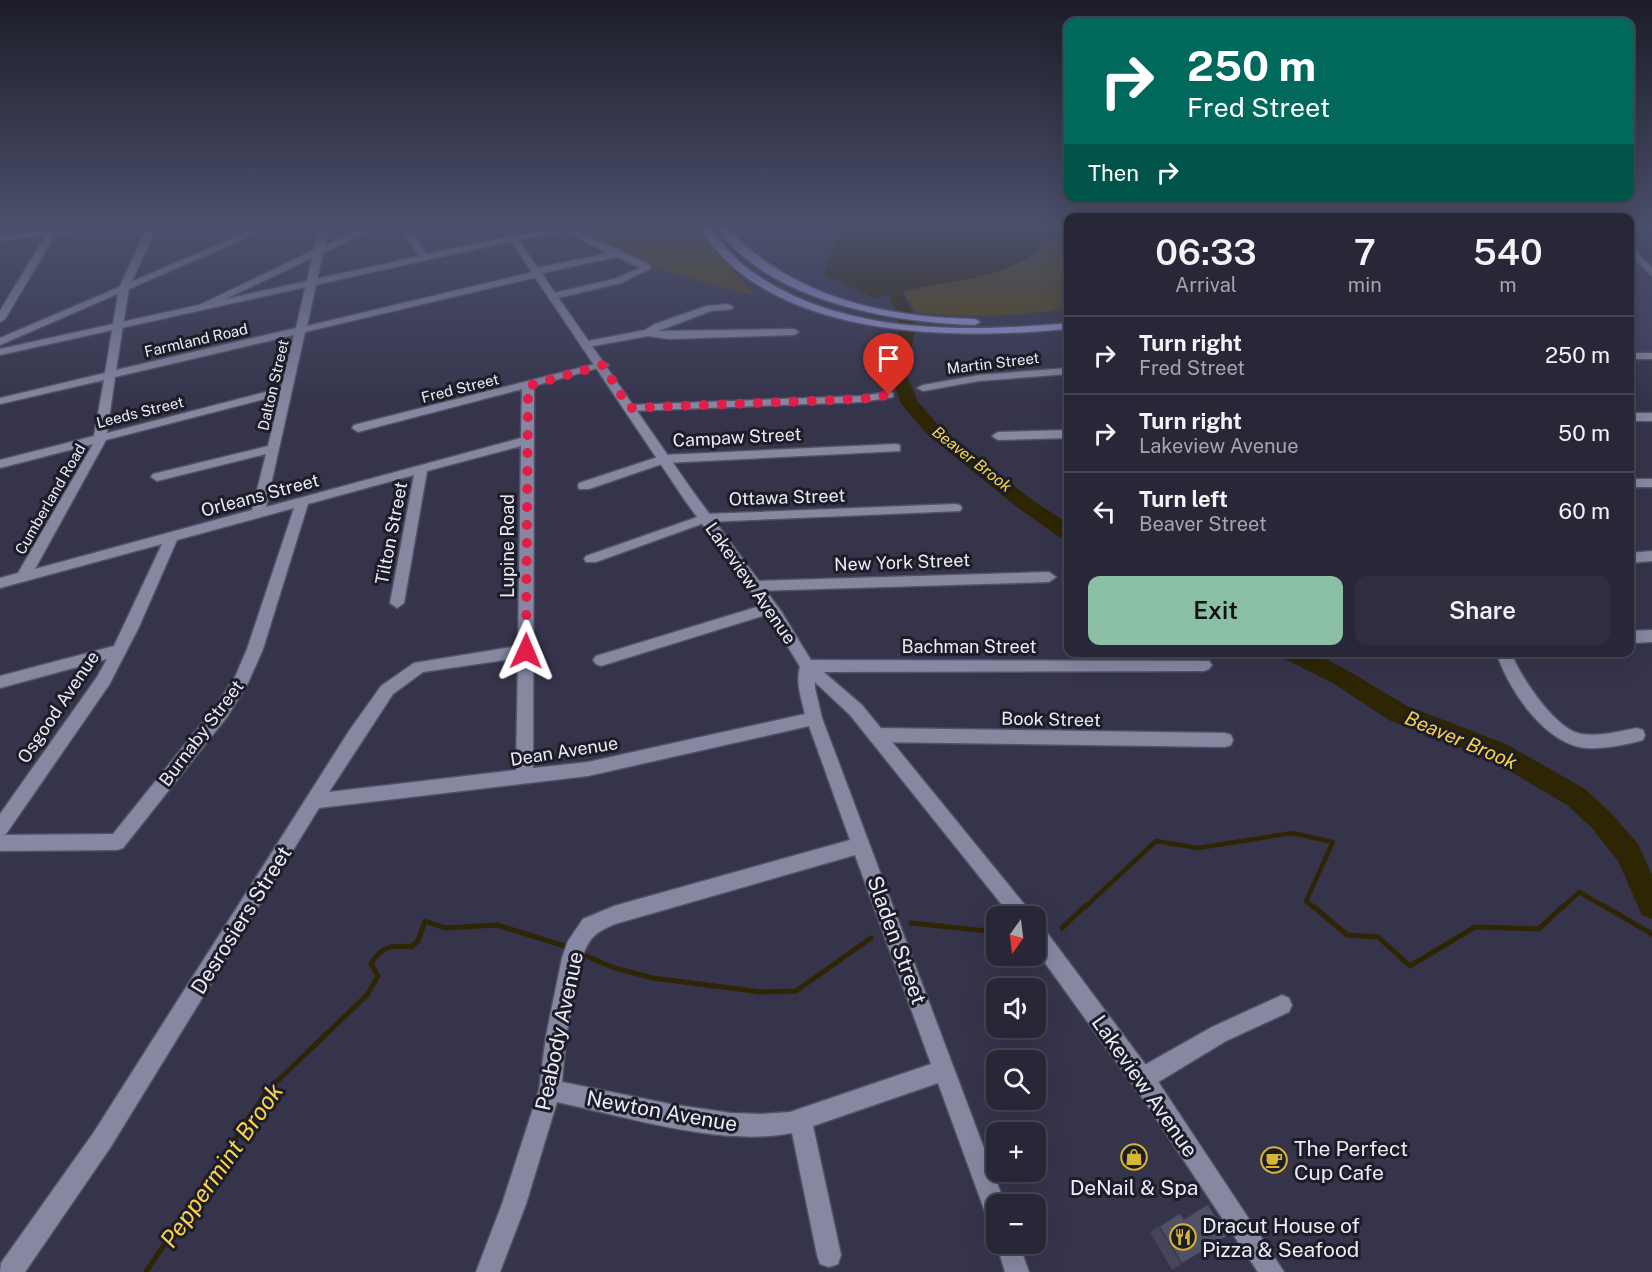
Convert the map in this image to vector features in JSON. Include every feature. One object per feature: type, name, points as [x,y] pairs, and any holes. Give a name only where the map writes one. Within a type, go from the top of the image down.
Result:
[{"type":"main road","points":[[772,287],[821,308],[889,319],[990,332],[1064,326]]},
{"type":"main road","points":[[802,287],[889,319]]},
{"type":"main road","points":[[936,325],[1016,321],[1064,315]]},
{"type":"street","points":[[0,319],[20,287]]},
{"type":"street","points":[[198,308],[242,287]]},
{"type":"street","points":[[0,352],[297,287]]},
{"type":"street","name":"Dalton Street","points":[[258,514],[312,287]]},
{"type":"street","name":"Farmland Road","points":[[0,401],[479,287]]},
{"type":"street","name":"Lakeview Avenue","points":[[548,287],[603,365],[664,459],[756,586],[807,666],[856,710],[1014,906]]},
{"type":"street","points":[[554,296],[587,287]]},
{"type":"street","points":[[0,342],[124,288]]},
{"type":"street","name":"Cumberland Road","points":[[23,577],[101,438],[124,288]]},
{"type":"street","points":[[0,298],[15,296]]},
{"type":"street","points":[[648,333],[659,326],[710,308],[728,307]]},
{"type":"street","points":[[588,344],[648,333],[669,336],[794,332]]},
{"type":"street","points":[[1634,355],[1649,356]]},
{"type":"street","name":"Fred Street","points":[[358,428],[603,365]]},
{"type":"street","name":"Martin Street","points":[[923,388],[1012,374],[1064,371]]},
{"type":"street","name":"Lupine Road","points":[[524,778],[528,386]]},
{"type":"street","name":"Leeds Street","points":[[0,464],[288,390]]},
{"type":"street","points":[[629,408],[862,399],[889,395]]},
{"type":"street","points":[[1634,417],[1652,417]]},
{"type":"street","points":[[998,436],[1064,434]]},
{"type":"street","name":"Orleans Street","points":[[0,583],[528,440]]},
{"type":"street","points":[[157,477],[274,448]]},
{"type":"street","name":"Campaw Street","points":[[584,486],[664,459],[896,448]]},
{"type":"street","name":"Tilton Street","points":[[397,603],[421,469]]},
{"type":"street","points":[[1634,483],[1652,483]]},
{"type":"street","name":"Burnaby Street","points":[[0,843],[117,842],[221,712],[242,680],[255,649],[302,503]]},
{"type":"street","name":"Ottawa Street","points":[[591,560],[706,519],[955,508]]},
{"type":"street","name":"Osgood Avenue","points":[[0,828],[104,681],[171,538]]},
{"type":"street","points":[[1641,557],[1652,569]]},
{"type":"street","name":"New York Street","points":[[756,586],[1049,578]]},
{"type":"street","points":[[601,660],[770,608]]},
{"type":"street","points":[[1634,637],[1652,636]]},
{"type":"street","points":[[0,682],[120,650]]},
{"type":"street","name":"Desrosiers Street","points":[[10,1272],[96,1149],[372,710],[387,690],[419,666],[526,651]]},
{"type":"street","points":[[1505,657],[1509,668],[1545,717],[1559,731],[1581,741],[1637,735]]},
{"type":"street","name":"Bachman Street","points":[[807,666],[1204,665]]},
{"type":"street","name":"Sladen Street","points":[[807,666],[807,688],[814,718],[990,1194]]},
{"type":"street","name":"Dean Avenue","points":[[316,801],[524,778],[609,765],[814,718]]},
{"type":"street","name":"Book Street","points":[[876,735],[1225,740]]},
{"type":"street","name":"Peabody Avenue","points":[[488,1272],[514,1204],[550,1090],[556,1036],[575,950],[590,925],[614,915],[861,845]]},
{"type":"street","name":"Lakeview Avenue","points":[[1046,948],[1142,1079],[1272,1272]]},
{"type":"street","points":[[1142,1079],[1219,1034],[1282,1005]]},
{"type":"street","name":"Newton Avenue","points":[[550,1090],[746,1126],[790,1123],[945,1070]]},
{"type":"street","points":[[800,1118],[830,1255]]},
{"type":"street","points":[[1011,1254],[1017,1272]]},
{"type":"shaded area","points":[[724,287],[747,287],[753,295]]},
{"type":"shaded area","points":[[851,287],[925,287],[894,293],[875,298]]},
{"type":"shaded area","points":[[913,287],[1064,287],[1059,296],[1064,296],[1064,309],[992,316],[935,314],[916,312],[905,294]]},
{"type":"shaded area","points":[[1634,287],[1652,287],[1652,354],[1634,352]]},
{"type":"building","name":"Dracut House of Pizza & Seafood","points":[[1208,1204],[1228,1236],[1182,1264],[1159,1226],[1180,1213],[1184,1219]]},
{"type":"waterway","name":"Beaver Brook","points":[[896,287],[907,331],[898,373],[910,404],[933,430],[946,438],[1025,504],[1064,530]]},
{"type":"waterway","name":"Beaver Brook","points":[[1301,657],[1339,676],[1398,713],[1497,751],[1576,797],[1601,820],[1628,853],[1652,906]]},
{"type":"waterway","name":"Peppermint Brook","points":[[1084,908],[1156,841],[1198,848],[1292,833],[1333,842],[1306,901],[1314,908]]},
{"type":"waterway","name":"Peppermint Brook","points":[[1562,908],[1579,892],[1607,908]]},
{"type":"waterway","name":"Peppermint Brook","points":[[1062,928],[1085,906]]},
{"type":"waterway","name":"Peppermint Brook","points":[[1313,906],[1347,935],[1378,937],[1410,966],[1475,927],[1539,929],[1563,906]]},
{"type":"waterway","name":"Peppermint Brook","points":[[1604,906],[1652,934]]},
{"type":"waterway","name":"Peppermint Brook","points":[[146,1272],[267,1091],[367,995],[378,976],[371,964],[379,953],[398,946],[411,947],[418,941],[425,921],[445,928],[497,925],[571,948]]},
{"type":"waterway","name":"Peppermint Brook","points":[[911,923],[986,931]]},
{"type":"waterway","name":"Peppermint Brook","points":[[580,953],[614,968],[653,978],[761,992],[796,991],[871,938]]},
{"type":"place","name":"DeNail & Spa","points":[[1134,1157]]},
{"type":"place","name":"The Perfect Cup Cafe","points":[[1274,1160]]},
{"type":"place","name":"Dracut House of Pizza & Seafood","points":[[1183,1237]]},
{"type":"route","points":[[526,651],[528,386],[603,365],[629,408],[862,399],[889,395]]}]
